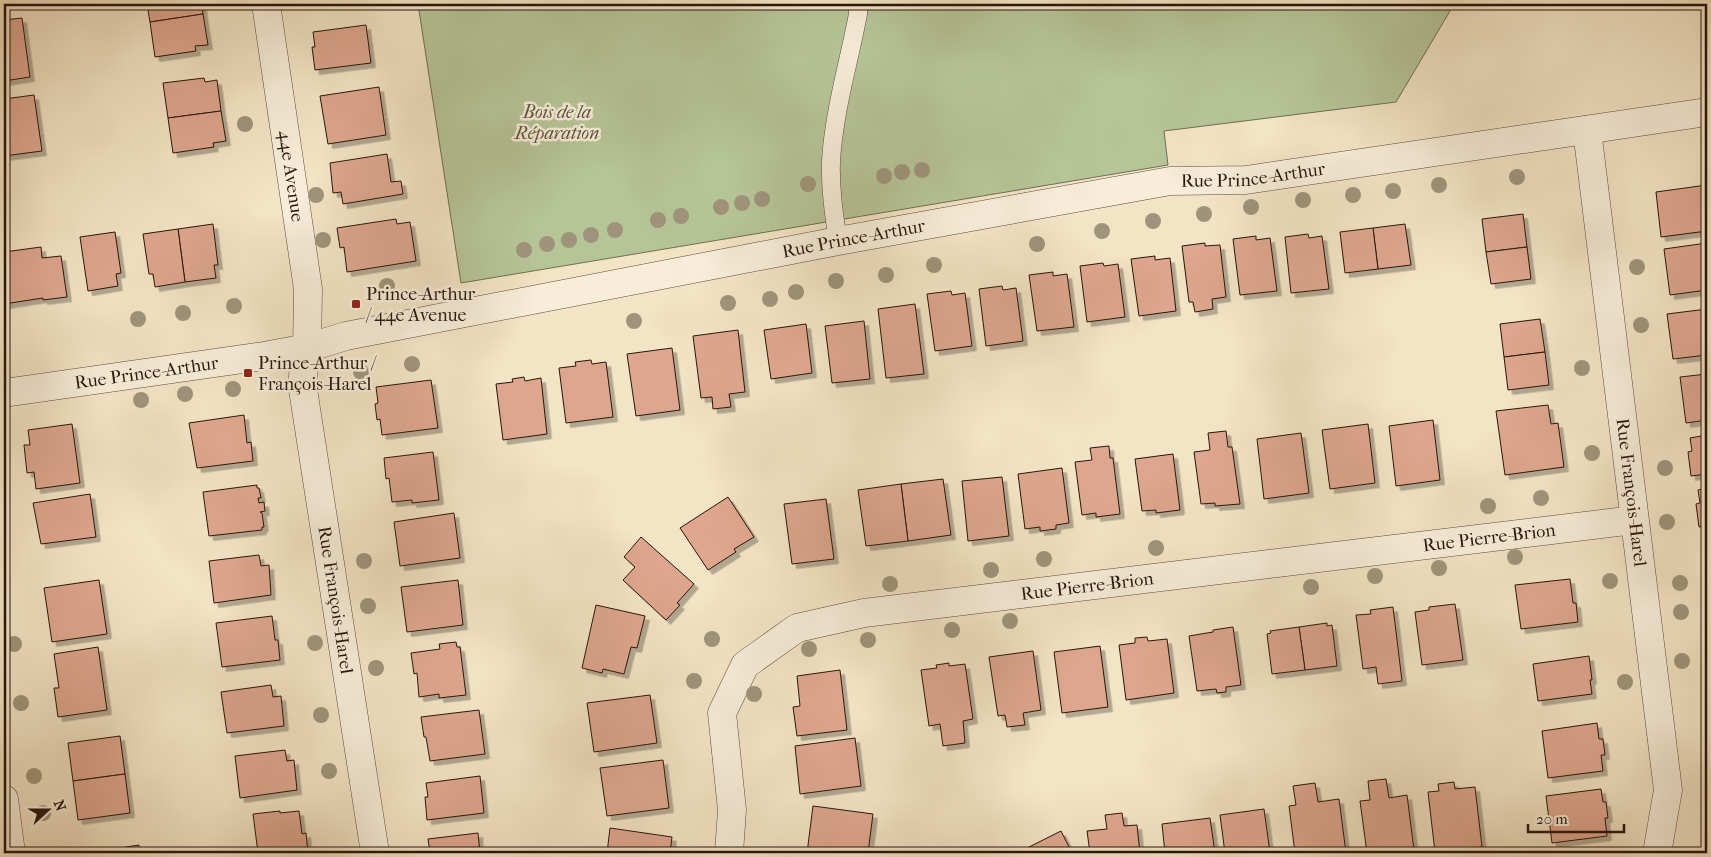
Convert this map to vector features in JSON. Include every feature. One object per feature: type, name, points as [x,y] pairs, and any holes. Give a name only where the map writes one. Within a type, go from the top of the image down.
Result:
[{"type":"street","name":"44e Avenue","points":[[266,4],[308,289],[306,348]]},
{"type":"street","name":"Rue Prince-Arthur","points":[[4,393],[264,356],[306,348],[346,336],[838,241],[1170,181],[1246,180],[1707,112]]},
{"type":"street","name":"Rue François-Harel","points":[[1587,130],[1668,790],[1657,853]]},
{"type":"street","name":"Rue François-Harel","points":[[306,348],[302,383],[375,853]]},
{"type":"street","name":"Rue Pierre-Brion","points":[[729,853],[732,810],[722,713],[745,665],[797,628],[864,613],[1634,520]]},
{"type":"street","points":[[4,799],[11,853]]},
{"type":"lane","points":[[838,241],[833,211],[831,160],[838,110],[858,14],[858,4]]},
{"type":"green space","name":"Bois de la Réparation","points":[[418,4],[1447,4],[1450,11],[1396,102],[1164,131],[1168,165],[461,283]]},
{"type":"building","points":[[147,4],[202,4],[203,14],[150,22]]},
{"type":"building","points":[[203,14],[208,45],[195,46],[196,51],[155,57],[150,22]]},
{"type":"building","points":[[22,18],[30,77],[4,81],[4,20]]},
{"type":"building","points":[[366,25],[371,63],[315,70],[312,47],[315,47],[313,32]]},
{"type":"building","points":[[204,78],[205,82],[217,80],[221,111],[168,118],[163,83]]},
{"type":"building","points":[[379,87],[386,135],[328,144],[320,96]]},
{"type":"building","points":[[34,95],[42,151],[4,156],[4,99]]},
{"type":"building","points":[[221,111],[226,141],[213,143],[214,147],[173,153],[168,118]]},
{"type":"building","points":[[387,154],[391,182],[401,181],[403,194],[343,204],[341,192],[333,193],[330,163]]},
{"type":"building","points":[[1707,185],[1707,231],[1661,237],[1656,192]]},
{"type":"building","points":[[1523,214],[1527,247],[1486,252],[1482,219]]},
{"type":"building","points":[[396,219],[397,224],[410,222],[416,261],[347,272],[344,247],[340,248],[337,228]]},
{"type":"building","points":[[213,224],[218,265],[214,265],[216,278],[185,282],[178,229]]},
{"type":"building","points":[[1405,224],[1411,265],[1378,269],[1373,228]]},
{"type":"building","points":[[1373,228],[1378,269],[1345,273],[1340,232]]},
{"type":"building","points":[[178,229],[185,282],[155,287],[153,274],[149,274],[143,234]]},
{"type":"building","points":[[115,232],[121,273],[116,274],[118,286],[88,291],[80,237]]},
{"type":"building","points":[[1308,234],[1309,238],[1322,236],[1329,289],[1291,293],[1285,237]]},
{"type":"building","points":[[1256,236],[1256,240],[1270,238],[1277,291],[1240,295],[1233,239]]},
{"type":"building","points":[[1205,243],[1205,246],[1220,245],[1226,297],[1212,299],[1213,309],[1195,312],[1193,302],[1189,302],[1182,246]]},
{"type":"building","points":[[1707,243],[1707,290],[1670,295],[1664,249]]},
{"type":"building","points":[[41,247],[42,258],[61,256],[67,297],[43,300],[43,298],[4,304],[4,252]]},
{"type":"building","points":[[1527,247],[1531,279],[1491,284],[1486,252]]},
{"type":"building","points":[[1155,256],[1155,260],[1170,258],[1176,311],[1139,316],[1131,259]]},
{"type":"building","points":[[1103,263],[1104,266],[1118,264],[1125,317],[1087,322],[1080,266]]},
{"type":"building","points":[[1053,272],[1053,276],[1067,274],[1074,327],[1037,331],[1029,275]]},
{"type":"building","points":[[1002,286],[1003,290],[1016,288],[1023,341],[986,346],[979,289]]},
{"type":"building","points":[[951,291],[952,295],[965,293],[972,346],[935,351],[927,294]]},
{"type":"building","points":[[915,304],[924,374],[886,378],[878,309]]},
{"type":"building","points":[[1707,309],[1707,355],[1673,359],[1667,314]]},
{"type":"building","points":[[1540,319],[1545,352],[1504,357],[1500,324]]},
{"type":"building","points":[[864,321],[870,379],[832,383],[825,326]]},
{"type":"building","points":[[806,324],[812,373],[771,379],[764,330]]},
{"type":"building","points":[[738,330],[745,392],[729,394],[731,407],[713,409],[712,397],[701,398],[693,336]]},
{"type":"building","points":[[672,348],[680,410],[636,416],[627,354]]},
{"type":"building","points":[[1545,352],[1549,385],[1508,390],[1504,357]]},
{"type":"building","points":[[591,360],[592,364],[606,362],[613,417],[566,423],[559,368],[576,366],[575,362]]},
{"type":"building","points":[[1707,374],[1707,420],[1686,423],[1680,377]]},
{"type":"building","points":[[524,377],[525,381],[541,378],[547,434],[503,440],[496,384],[513,382],[512,379]]},
{"type":"building","points":[[431,380],[438,428],[382,435],[380,419],[377,420],[375,404],[378,403],[376,387]]},
{"type":"building","points":[[1548,405],[1551,424],[1558,423],[1564,467],[1505,475],[1496,411]]},
{"type":"building","points":[[244,415],[247,443],[251,442],[253,461],[197,468],[189,423]]},
{"type":"building","points":[[1433,420],[1440,480],[1396,486],[1389,426]]},
{"type":"building","points":[[72,424],[80,483],[36,489],[34,472],[27,473],[24,445],[30,445],[28,430]]},
{"type":"building","points":[[1368,424],[1375,483],[1330,489],[1322,430]]},
{"type":"building","points":[[1226,431],[1228,447],[1232,447],[1240,504],[1215,506],[1215,503],[1201,504],[1194,452],[1210,450],[1208,433]]},
{"type":"building","points":[[1301,433],[1309,493],[1264,499],[1257,439]]},
{"type":"building","points":[[1707,435],[1707,474],[1691,476],[1688,452],[1692,451],[1690,438]]},
{"type":"building","points":[[1109,446],[1110,458],[1113,458],[1120,514],[1096,517],[1096,513],[1082,515],[1075,462],[1092,460],[1090,448]]},
{"type":"building","points":[[433,452],[439,500],[412,503],[412,500],[392,502],[389,478],[386,479],[384,458]]},
{"type":"building","points":[[1173,454],[1180,510],[1156,513],[1156,510],[1142,511],[1135,459]]},
{"type":"building","points":[[1062,468],[1069,523],[1056,525],[1056,529],[1040,531],[1040,527],[1025,529],[1018,474]]},
{"type":"building","points":[[1002,477],[1009,536],[968,541],[962,481]]},
{"type":"building","points":[[943,479],[951,535],[908,541],[901,484]]},
{"type":"building","points":[[901,484],[908,541],[866,546],[858,490]]},
{"type":"building","points":[[257,485],[261,498],[258,498],[259,503],[264,502],[265,511],[260,512],[262,513],[264,527],[262,527],[262,530],[209,536],[203,492]]},
{"type":"building","points":[[1707,488],[1707,526],[1699,527],[1696,504],[1700,503],[1698,490]]},
{"type":"building","points":[[90,494],[96,537],[41,544],[33,503]]},
{"type":"building","points":[[728,497],[754,537],[734,549],[736,552],[708,570],[680,528]]},
{"type":"building","points":[[826,499],[834,559],[792,564],[784,504]]},
{"type":"building","points":[[454,513],[460,558],[400,566],[394,522]]},
{"type":"building","points":[[641,537],[694,584],[677,603],[680,605],[666,620],[623,580],[635,567],[624,557]]},
{"type":"building","points":[[259,555],[261,566],[269,565],[271,595],[214,603],[209,561]]},
{"type":"building","points":[[1570,579],[1573,603],[1576,603],[1578,622],[1521,629],[1515,585]]},
{"type":"building","points":[[99,580],[107,634],[52,642],[44,588]]},
{"type":"building","points":[[458,580],[463,625],[407,632],[401,587]]},
{"type":"building","points":[[1455,604],[1463,660],[1422,665],[1415,612],[1429,610],[1429,607]]},
{"type":"building","points":[[596,605],[645,616],[637,648],[631,647],[624,674],[603,669],[602,673],[582,668]]},
{"type":"building","points":[[1393,607],[1402,681],[1378,684],[1376,667],[1363,669],[1356,615],[1371,614],[1370,610]]},
{"type":"building","points":[[272,616],[275,640],[278,640],[280,660],[222,667],[216,623]]},
{"type":"building","points":[[1327,623],[1327,626],[1332,625],[1337,666],[1305,670],[1299,627]]},
{"type":"building","points":[[1233,627],[1241,685],[1226,687],[1226,692],[1217,693],[1216,689],[1197,691],[1189,636]]},
{"type":"building","points":[[1299,627],[1305,670],[1272,674],[1267,634],[1271,633],[1270,631]]},
{"type":"building","points":[[1147,637],[1148,641],[1167,639],[1174,693],[1126,700],[1119,645],[1135,643],[1135,638]]},
{"type":"building","points":[[456,642],[457,647],[460,647],[466,695],[439,698],[439,694],[419,697],[417,673],[414,674],[411,653],[440,649],[439,644]]},
{"type":"building","points":[[1100,646],[1108,707],[1062,713],[1054,652]]},
{"type":"building","points":[[98,647],[107,710],[58,717],[54,688],[59,688],[54,654]]},
{"type":"building","points":[[1033,651],[1041,710],[1023,713],[1025,725],[1007,727],[1005,715],[998,716],[989,657]]},
{"type":"building","points":[[1589,656],[1592,694],[1538,701],[1533,664]]},
{"type":"building","points":[[949,663],[949,666],[965,664],[973,719],[963,721],[965,743],[943,746],[940,724],[929,726],[921,670],[937,668],[936,665]]},
{"type":"building","points":[[840,670],[847,730],[797,736],[793,707],[800,706],[797,676]]},
{"type":"building","points":[[271,685],[273,697],[281,696],[284,726],[227,733],[221,692]]},
{"type":"building","points":[[650,695],[657,743],[594,752],[587,703]]},
{"type":"building","points":[[479,710],[485,754],[430,761],[421,717]]},
{"type":"building","points":[[1597,723],[1599,739],[1603,739],[1605,755],[1601,755],[1603,771],[1548,778],[1542,731]]},
{"type":"building","points":[[120,736],[125,774],[73,781],[68,743]]},
{"type":"building","points":[[855,738],[861,786],[800,794],[795,746]]},
{"type":"building","points":[[285,750],[287,761],[294,760],[297,790],[240,798],[235,756]]},
{"type":"building","points":[[663,760],[669,808],[607,816],[600,768]]},
{"type":"building","points":[[125,774],[130,813],[78,820],[73,781]]},
{"type":"building","points":[[480,776],[484,813],[427,820],[425,797],[428,797],[426,783]]},
{"type":"building","points":[[1386,779],[1389,798],[1407,795],[1414,850],[1399,853],[1367,853],[1360,801],[1370,800],[1368,781]]},
{"type":"building","points":[[1454,782],[1455,789],[1475,787],[1482,847],[1435,852],[1428,792],[1439,791],[1438,784]]},
{"type":"building","points":[[1315,783],[1318,802],[1339,799],[1346,853],[1295,853],[1289,806],[1296,805],[1293,786]]},
{"type":"building","points":[[1601,789],[1603,802],[1606,802],[1608,818],[1605,818],[1607,836],[1552,843],[1546,796]]},
{"type":"building","points":[[813,806],[873,814],[868,853],[807,853]]},
{"type":"building","points":[[1264,809],[1270,853],[1225,853],[1220,815]]},
{"type":"building","points":[[280,811],[280,813],[299,811],[302,834],[306,833],[308,853],[258,853],[253,814]]},
{"type":"building","points":[[1122,813],[1124,826],[1137,825],[1140,853],[1090,853],[1087,831],[1107,829],[1105,815]]},
{"type":"building","points":[[1210,818],[1215,853],[1165,853],[1162,824]]},
{"type":"building","points":[[610,828],[672,837],[670,853],[607,853]]},
{"type":"building","points":[[1061,831],[1072,853],[1017,853]]},
{"type":"building","points":[[478,833],[480,853],[430,853],[428,839]]},
{"type":"building","points":[[139,845],[140,853],[88,853]]},
{"type":"place","name":"Prince-Arthur / 44e Avenue","points":[[356,304]]},
{"type":"place","name":"Prince-Arthur / François-Harel","points":[[248,373]]}]
